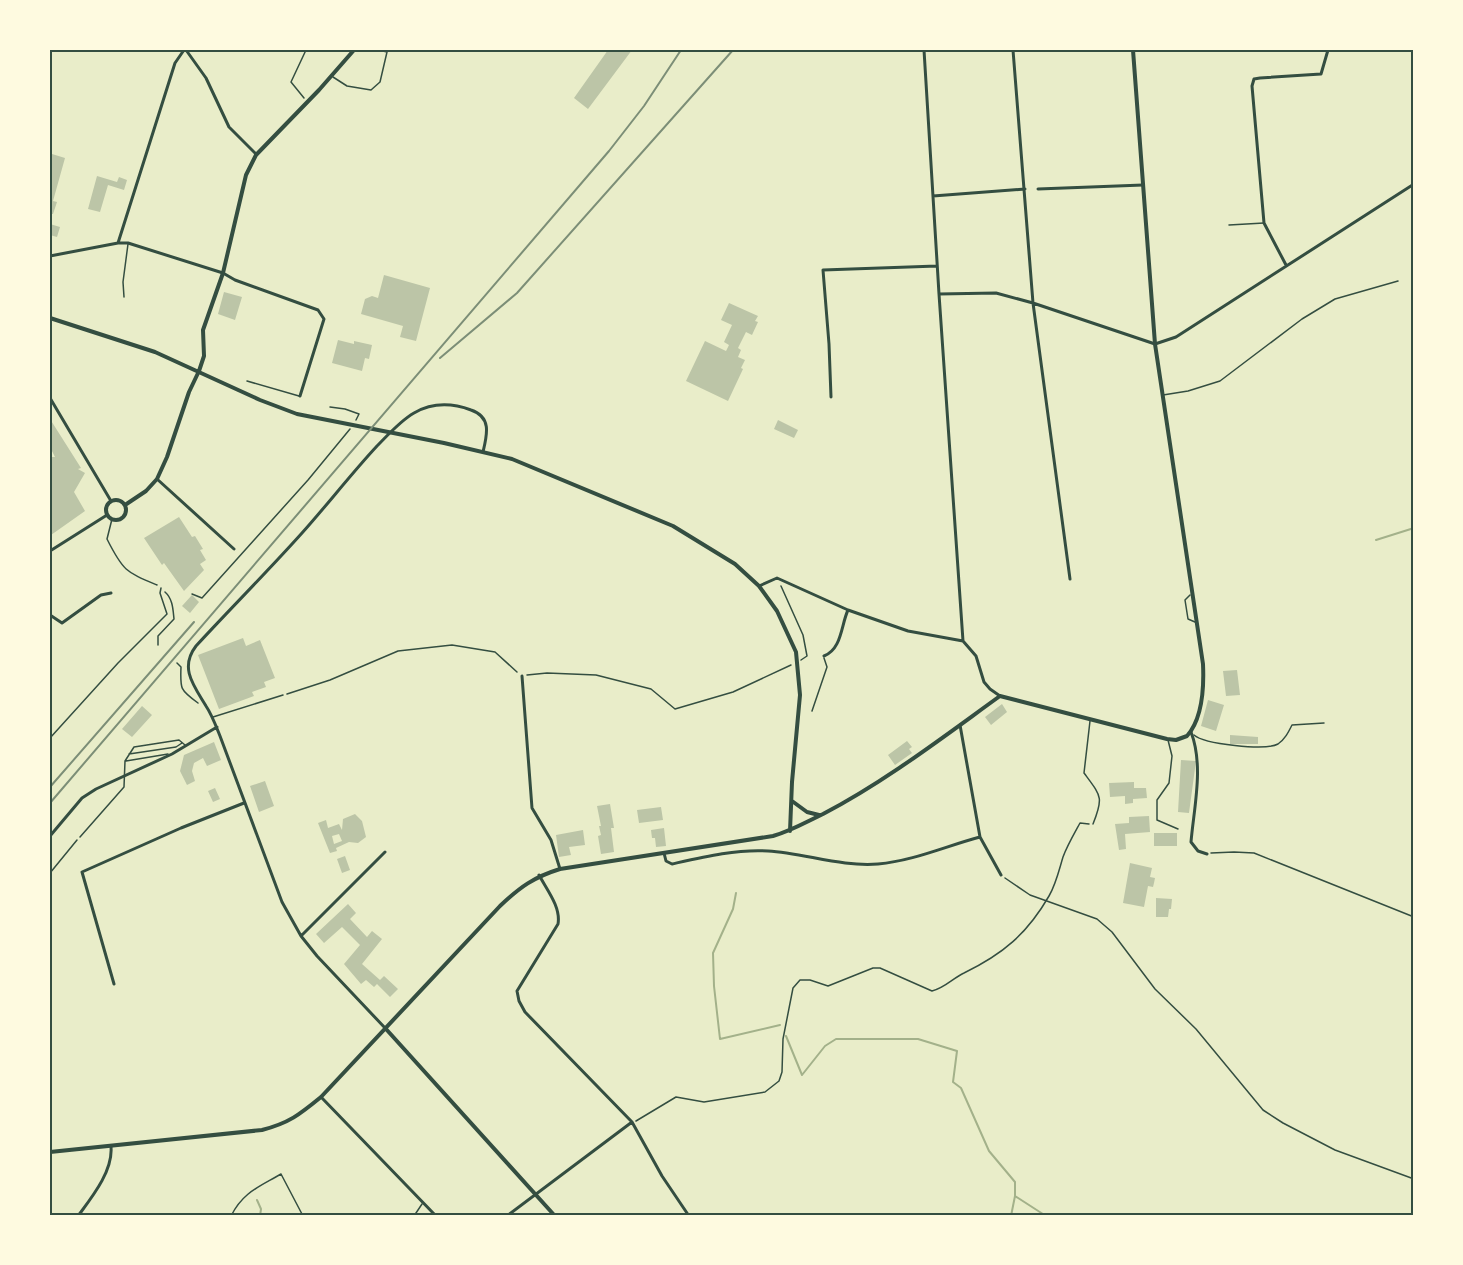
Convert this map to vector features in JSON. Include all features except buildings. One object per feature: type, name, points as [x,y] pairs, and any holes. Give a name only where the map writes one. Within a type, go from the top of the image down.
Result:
[{"type":"street","points":[[118,243],[175,63],[185,50],[206,78],[229,127],[256,155]]},
{"type":"street","points":[[126,505],[120,500],[111,501],[106,507],[107,515],[118,520],[124,516],[126,505],[146,491],[157,479],[199,371],[204,356],[203,330],[223,273],[246,176],[256,155],[308,102],[354,50]]},
{"type":"street","points":[[924,50],[963,641],[976,656],[984,682],[1000,696],[1167,739],[1182,739],[1191,732],[1197,719],[1204,685],[1203,664],[1155,344],[1132,50]]},
{"type":"street","points":[[1013,50],[1033,303],[1070,579]]},
{"type":"street","points":[[1286,265],[1264,223],[1252,86],[1254,79],[1321,74],[1328,50]]},
{"type":"street","points":[[939,294],[996,293],[1155,344],[1176,337],[1413,184]]},
{"type":"street","points":[[1038,189],[1143,185]]},
{"type":"street","points":[[933,196],[1025,189]]},
{"type":"street","points":[[50,256],[128,243],[223,273],[235,280],[318,310],[324,319],[300,396]]},
{"type":"street","points":[[831,397],[823,270],[937,266]]},
{"type":"street","points":[[50,318],[155,352],[260,400],[297,414],[512,459],[673,526],[735,564],[759,586],[777,611],[793,645],[798,662],[800,695],[790,831]]},
{"type":"street","points":[[50,398],[111,501]]},
{"type":"street","points":[[483,452],[488,430],[486,421],[477,412],[444,404],[421,410],[400,423],[190,655],[188,663],[190,680],[217,728],[282,902],[302,936],[317,956],[555,1215]]},
{"type":"street","points":[[157,479],[234,549]]},
{"type":"street","points":[[50,551],[107,515]]},
{"type":"street","points":[[759,586],[777,578],[849,610],[908,630],[963,641]]},
{"type":"street","points":[[50,615],[62,623],[101,595],[111,593]]},
{"type":"street","points":[[824,656],[830,654],[843,633],[843,622],[849,610]]},
{"type":"street","points":[[522,676],[532,808],[551,840],[560,869]]},
{"type":"street","points":[[50,1152],[262,1130],[295,1119],[321,1097],[518,889],[539,875],[560,869],[773,836],[790,831],[890,774],[1000,696]]},
{"type":"street","points":[[960,725],[980,837],[1001,875]]},
{"type":"street","points":[[50,836],[82,798],[96,789],[172,754],[184,744],[217,728]]},
{"type":"street","points":[[1191,732],[1197,761],[1191,842],[1198,851],[1207,854]]},
{"type":"street","points":[[791,801],[807,812],[820,815]]},
{"type":"street","points":[[114,984],[82,872],[244,803]]},
{"type":"street","points":[[664,853],[666,861],[672,864],[737,852],[766,850],[852,863],[876,864],[913,858],[942,847],[980,837]]},
{"type":"street","points":[[302,936],[385,852]]},
{"type":"street","points":[[539,875],[558,909],[558,924],[517,991],[519,1001],[525,1012],[632,1122],[662,1176],[689,1215]]},
{"type":"street","points":[[321,1097],[436,1215]]},
{"type":"street","points":[[507,1215],[632,1122]]},
{"type":"street","points":[[78,1215],[96,1192],[112,1157],[111,1147]]},
{"type":"lane","points":[[332,76],[347,86],[371,90],[380,82],[387,52],[379,50]]},
{"type":"lane","points":[[1229,225],[1264,223]]},
{"type":"lane","points":[[124,297],[123,282],[128,243]]},
{"type":"lane","points":[[1163,395],[1188,391],[1220,381],[1302,319],[1335,299],[1398,281]]},
{"type":"lane","points":[[247,381],[300,396]]},
{"type":"lane","points":[[50,738],[118,663],[167,614],[160,588]]},
{"type":"lane","points":[[812,711],[827,667],[824,656]]},
{"type":"lane","points":[[212,717],[283,695]]},
{"type":"lane","points":[[1090,720],[1084,773],[1099,794],[1100,808],[1093,824]]},
{"type":"lane","points":[[1191,732],[1199,740],[1236,746],[1275,746],[1287,736],[1292,725],[1324,723]]},
{"type":"lane","points":[[1167,739],[1172,756],[1169,783],[1157,800],[1157,820],[1178,829]]},
{"type":"lane","points":[[80,837],[124,787],[125,761],[134,747],[179,740],[184,744]]},
{"type":"lane","points":[[129,754],[184,744]]},
{"type":"lane","points":[[125,761],[172,754]]},
{"type":"lane","points":[[414,1215],[423,1203]]},
{"type":"path","points":[[306,50],[291,82],[308,102]]},
{"type":"path","points":[[330,407],[345,409],[358,414],[359,417]]},
{"type":"path","points":[[192,594],[202,598],[245,552],[346,434]]},
{"type":"path","points":[[112,519],[107,539],[120,564],[135,577],[155,584],[168,595],[173,606],[174,619],[158,636],[158,645]]},
{"type":"path","points":[[283,695],[330,680],[399,651],[452,645],[495,652],[522,676],[547,673],[596,675],[651,689],[675,710],[733,692],[807,656],[803,634],[777,578]]},
{"type":"path","points":[[177,663],[181,667],[180,686],[183,693],[202,708]]},
{"type":"path","points":[[632,1122],[640,1120],[663,1103],[676,1097],[704,1102],[765,1092],[773,1087],[779,1081],[782,1072],[783,1039],[793,988],[800,980],[810,980],[828,986],[873,968],[880,968],[932,992],[940,990],[962,974],[979,967],[1019,938],[1045,901],[1060,872],[1064,856],[1080,823],[1093,824]]},
{"type":"path","points":[[50,873],[80,837]]},
{"type":"path","points":[[1207,854],[1254,853],[1413,917]]},
{"type":"path","points":[[1001,875],[1030,895],[1097,919],[1112,932],[1155,989],[1196,1029],[1263,1110],[1335,1150],[1413,1179]]},
{"type":"path","points":[[231,1215],[238,1202],[281,1174],[303,1215]]},
{"type":"waterway","points":[[1376,540],[1414,528]]},
{"type":"waterway","points":[[736,893],[733,909],[713,953],[720,1039],[780,1025]]},
{"type":"waterway","points":[[786,1036],[802,1075],[825,1046],[836,1039],[918,1039],[957,1051],[953,1082],[961,1088],[989,1151],[1015,1182],[1015,1196],[1046,1216]]},
{"type":"waterway","points":[[1011,1216],[1015,1196]]},
{"type":"waterway","points":[[257,1200],[261,1209],[260,1216]]},
{"type":"railway","points":[[50,803],[609,151],[644,106],[681,50]]},
{"type":"railway","points":[[440,358],[517,293],[733,50]]},
{"type":"railway","points":[[50,787],[194,622]]}]
